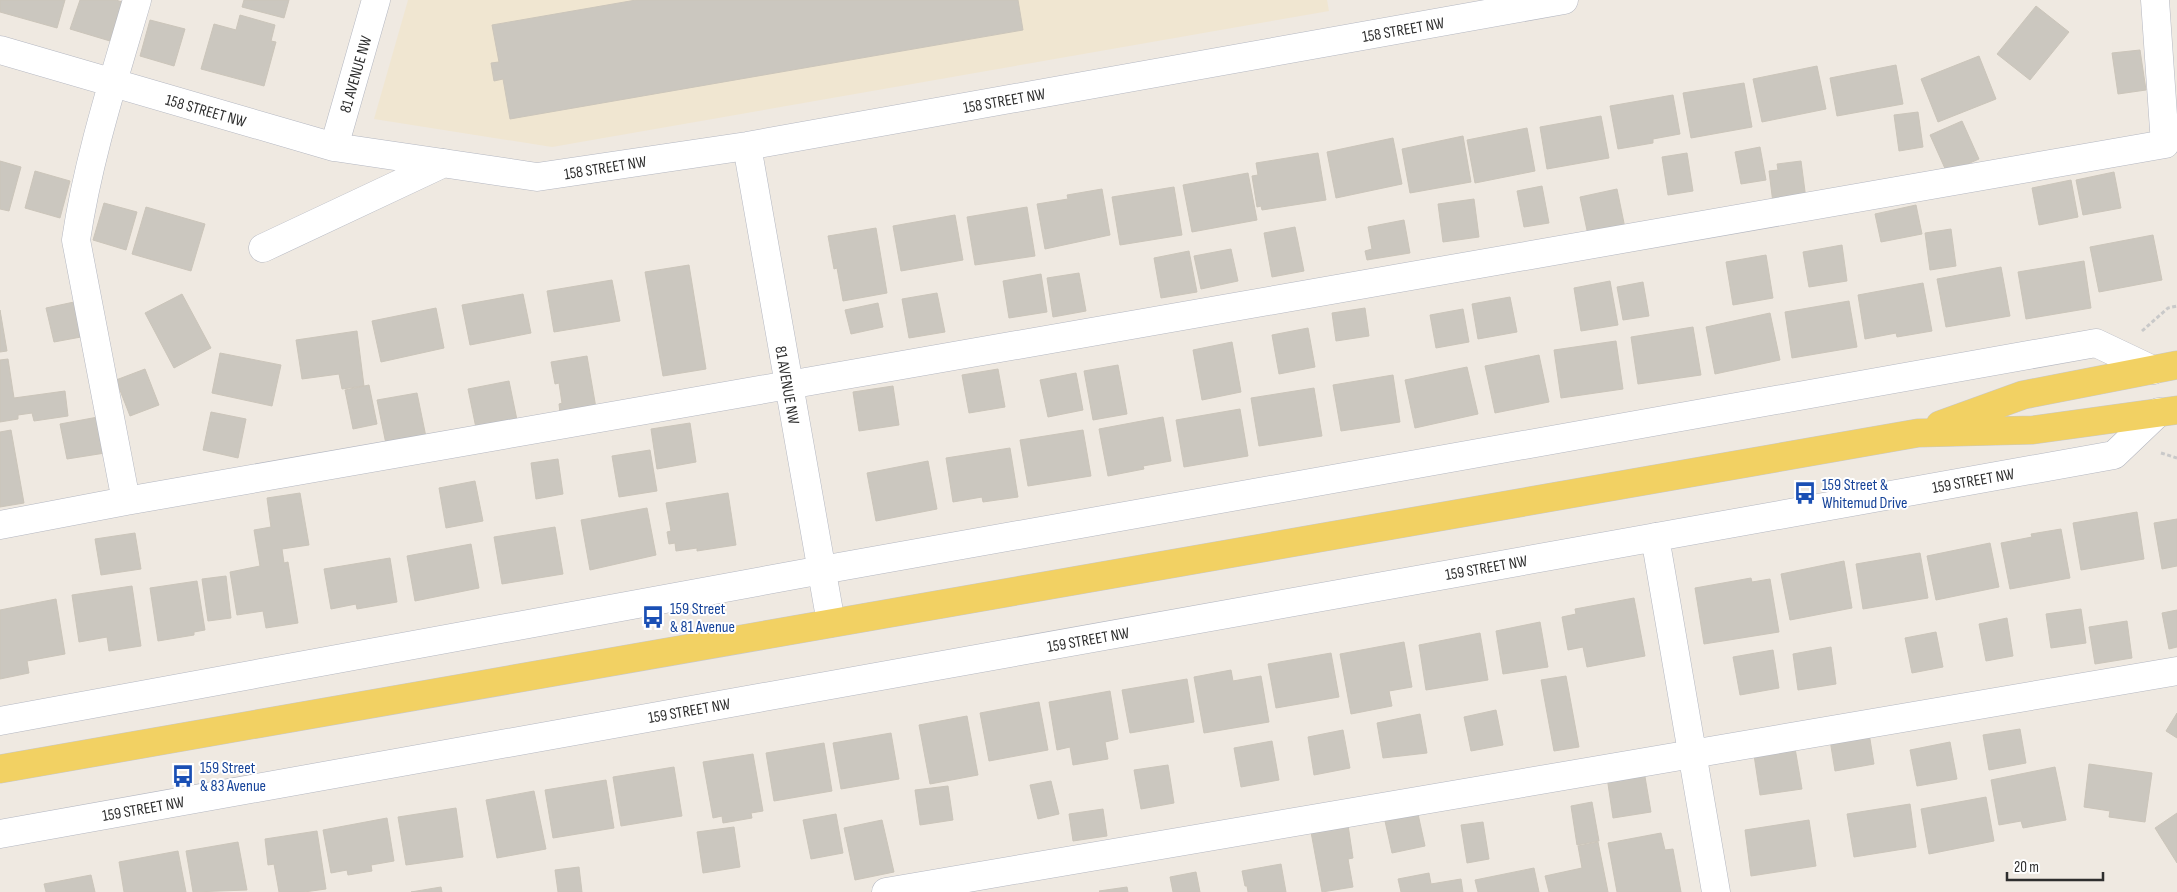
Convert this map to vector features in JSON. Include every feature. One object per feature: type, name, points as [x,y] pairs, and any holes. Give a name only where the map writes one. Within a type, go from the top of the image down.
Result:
[{"type":"main road","name":"159 STREET NW","points":[[1918,433],[2023,395],[2165,367]]},
{"type":"main road","name":"159 STREET NW","points":[[0,769],[1918,433],[2033,430],[2168,411]]},
{"type":"street","points":[[126,501],[76,240],[82,205],[113,83],[137,0]]},
{"type":"street","name":"81 AVENUE NW","points":[[334,147],[376,0]]},
{"type":"street","name":"158 STREET NW","points":[[0,50],[334,147],[537,177],[747,146],[1564,0]]},
{"type":"street","points":[[0,525],[126,501],[2165,144],[2154,0]]},
{"type":"street","name":"81 AVENUE NW","points":[[747,146],[831,624]]},
{"type":"street","points":[[263,248],[444,163]]},
{"type":"street","name":"159 STREET NW","points":[[0,721],[822,570],[2096,343],[2117,352],[2165,367]]},
{"type":"street","name":"159 STREET NW","points":[[0,834],[2114,455],[2168,411]]},
{"type":"street","points":[[1654,537],[1716,892]]},
{"type":"street","points":[[886,892],[2177,671]]},
{"type":"path","points":[[2117,352],[2168,308],[2177,306]]},
{"type":"shaded area","points":[[408,0],[1327,0],[1329,11],[552,147],[374,119]]},
{"type":"building","points":[[0,0],[65,0],[57,28],[0,12]]},
{"type":"building","points":[[80,0],[116,0],[122,2],[110,41],[70,29]]},
{"type":"building","points":[[244,0],[289,0],[284,18],[242,7]]},
{"type":"building","points":[[636,0],[1018,0],[1023,30],[510,119],[503,79],[494,81],[491,63],[499,62],[492,25]]},
{"type":"building","points":[[2036,6],[2069,32],[2030,80],[1997,54]]},
{"type":"building","points":[[240,15],[275,25],[271,41],[276,42],[264,86],[201,69],[214,24],[236,30]]},
{"type":"building","points":[[150,20],[185,29],[174,66],[140,56]]},
{"type":"building","points":[[2140,50],[2146,90],[2118,94],[2112,53]]},
{"type":"building","points":[[1979,56],[1996,99],[1938,122],[1921,79]]},
{"type":"building","points":[[1896,65],[1903,104],[1837,116],[1830,78]]},
{"type":"building","points":[[1817,66],[1826,109],[1762,122],[1753,79]]},
{"type":"building","points":[[1744,83],[1752,127],[1691,138],[1683,93]]},
{"type":"building","points":[[1673,95],[1680,134],[1653,139],[1653,143],[1618,149],[1610,106]]},
{"type":"building","points":[[1918,112],[1923,147],[1899,151],[1894,115]]},
{"type":"building","points":[[1601,116],[1609,158],[1547,169],[1540,127]]},
{"type":"building","points":[[1962,121],[1979,159],[1947,173],[1930,135]]},
{"type":"building","points":[[1527,128],[1535,171],[1475,183],[1467,140]]},
{"type":"building","points":[[1463,136],[1471,182],[1410,193],[1402,149]]},
{"type":"building","points":[[1393,138],[1402,184],[1336,198],[1327,152]]},
{"type":"building","points":[[1760,147],[1766,180],[1741,184],[1735,152]]},
{"type":"building","points":[[1318,153],[1326,200],[1262,210],[1261,206],[1257,207],[1252,176],[1258,175],[1256,163]]},
{"type":"building","points":[[1687,153],[1693,191],[1668,195],[1662,157]]},
{"type":"building","points":[[0,161],[21,167],[9,211],[0,209]]},
{"type":"building","points":[[1801,161],[1806,199],[1773,203],[1769,171],[1778,170],[1777,164]]},
{"type":"building","points":[[35,171],[70,181],[60,218],[25,208]]},
{"type":"building","points":[[2114,172],[2121,208],[2083,215],[2076,180]]},
{"type":"building","points":[[1248,173],[1257,220],[1192,232],[1183,185]]},
{"type":"building","points":[[2071,180],[2078,217],[2039,225],[2032,188]]},
{"type":"building","points":[[1542,186],[1549,223],[1524,227],[1517,191]]},
{"type":"building","points":[[1174,187],[1182,235],[1120,245],[1112,197]]},
{"type":"building","points":[[1102,189],[1110,235],[1045,249],[1037,204],[1068,199],[1067,195]]},
{"type":"building","points":[[1617,189],[1625,228],[1588,235],[1580,197]]},
{"type":"building","points":[[1474,199],[1479,237],[1443,242],[1438,204]]},
{"type":"building","points":[[104,203],[137,212],[126,250],[93,240]]},
{"type":"building","points":[[1916,205],[1922,234],[1881,242],[1875,214]]},
{"type":"building","points":[[146,207],[205,224],[191,271],[132,254]]},
{"type":"building","points":[[1027,207],[1035,256],[975,265],[967,217]]},
{"type":"building","points":[[955,215],[963,260],[901,271],[893,226]]},
{"type":"building","points":[[1404,220],[1410,253],[1367,260],[1365,251],[1372,249],[1368,227]]},
{"type":"building","points":[[1295,227],[1304,271],[1272,277],[1264,233]]},
{"type":"building","points":[[876,228],[887,293],[843,301],[837,268],[834,269],[828,236]]},
{"type":"building","points":[[1951,229],[1956,266],[1930,270],[1925,233]]},
{"type":"building","points":[[2153,235],[2162,280],[2099,292],[2090,247]]},
{"type":"building","points":[[1842,245],[1847,281],[1809,287],[1803,252]]},
{"type":"building","points":[[1231,249],[1238,281],[1201,289],[1194,256]]},
{"type":"building","points":[[1189,251],[1197,292],[1161,298],[1154,258]]},
{"type":"building","points":[[1766,255],[1773,298],[1733,305],[1726,262]]},
{"type":"building","points":[[2084,261],[2091,308],[2026,319],[2018,272]]},
{"type":"building","points":[[689,265],[706,369],[663,376],[645,272]]},
{"type":"building","points":[[2001,267],[2010,316],[1946,327],[1937,279]]},
{"type":"building","points":[[1079,273],[1086,311],[1053,317],[1047,278]]},
{"type":"building","points":[[1041,274],[1047,312],[1009,318],[1003,281]]},
{"type":"building","points":[[612,280],[620,321],[554,332],[547,291]]},
{"type":"building","points":[[1610,281],[1618,325],[1581,331],[1574,288]]},
{"type":"building","points":[[1643,282],[1649,316],[1623,320],[1617,287]]},
{"type":"building","points":[[1923,283],[1932,331],[1897,337],[1896,333],[1865,339],[1858,295]]},
{"type":"building","points":[[937,293],[945,332],[909,338],[902,299]]},
{"type":"building","points":[[182,294],[211,348],[174,368],[145,313]]},
{"type":"building","points":[[523,294],[531,333],[470,345],[462,305]]},
{"type":"building","points":[[1510,297],[1517,332],[1478,339],[1472,304]]},
{"type":"building","points":[[1849,301],[1857,347],[1792,358],[1785,312]]},
{"type":"building","points":[[74,302],[81,337],[54,342],[46,308]]},
{"type":"building","points":[[878,303],[883,327],[851,334],[845,310]]},
{"type":"building","points":[[436,308],[444,348],[381,362],[372,321]]},
{"type":"building","points":[[1365,308],[1369,336],[1336,341],[1332,313]]},
{"type":"building","points":[[1463,309],[1469,342],[1436,348],[1430,315]]},
{"type":"building","points":[[0,310],[7,351],[0,352]]},
{"type":"building","points":[[1770,313],[1780,360],[1715,374],[1706,327]]},
{"type":"building","points":[[1693,327],[1701,375],[1638,384],[1631,337]]},
{"type":"building","points":[[1308,328],[1315,367],[1279,374],[1272,335]]},
{"type":"building","points":[[357,331],[364,386],[342,389],[339,374],[302,379],[296,340]]},
{"type":"building","points":[[1616,341],[1623,389],[1561,398],[1554,350]]},
{"type":"building","points":[[1232,342],[1241,392],[1202,400],[1193,350]]},
{"type":"building","points":[[220,353],[281,365],[272,406],[212,393]]},
{"type":"building","points":[[1539,355],[1549,402],[1495,413],[1485,366]]},
{"type":"building","points":[[587,356],[596,408],[560,413],[559,404],[562,403],[559,383],[555,384],[551,362]]},
{"type":"building","points":[[8,359],[14,398],[65,391],[68,416],[34,421],[32,413],[18,415],[18,419],[0,422],[0,360]]},
{"type":"building","points":[[1118,365],[1127,414],[1093,420],[1084,371]]},
{"type":"building","points":[[1467,367],[1478,414],[1415,428],[1405,380]]},
{"type":"building","points":[[145,369],[159,405],[130,416],[116,380]]},
{"type":"building","points":[[998,369],[1005,407],[969,413],[962,375]]},
{"type":"building","points":[[1076,373],[1083,410],[1048,417],[1040,380]]},
{"type":"building","points":[[1393,375],[1400,422],[1341,431],[1333,385]]},
{"type":"building","points":[[509,381],[517,420],[476,428],[468,389]]},
{"type":"building","points":[[369,385],[377,424],[353,429],[345,390]]},
{"type":"building","points":[[893,386],[899,425],[859,431],[853,392]]},
{"type":"building","points":[[1314,388],[1322,436],[1259,446],[1251,398]]},
{"type":"building","points":[[417,393],[426,437],[386,444],[377,400]]},
{"type":"building","points":[[1240,409],[1248,456],[1184,467],[1176,420]]},
{"type":"building","points":[[211,412],[246,419],[238,458],[203,450]]},
{"type":"building","points":[[98,417],[105,453],[67,459],[60,424]]},
{"type":"building","points":[[1163,417],[1171,461],[1143,466],[1144,469],[1108,476],[1099,429]]},
{"type":"building","points":[[690,423],[696,462],[657,469],[651,429]]},
{"type":"building","points":[[11,430],[24,503],[0,507],[0,432]]},
{"type":"building","points":[[1083,430],[1091,476],[1028,486],[1020,440]]},
{"type":"building","points":[[1010,448],[1018,497],[983,502],[982,497],[953,502],[946,458]]},
{"type":"building","points":[[650,450],[657,491],[619,497],[612,456]]},
{"type":"building","points":[[558,459],[563,494],[536,499],[531,463]]},
{"type":"building","points":[[928,461],[937,509],[876,521],[867,473]]},
{"type":"building","points":[[475,481],[483,521],[446,528],[439,488]]},
{"type":"building","points":[[300,493],[309,545],[282,549],[284,563],[288,562],[298,623],[266,628],[263,611],[237,615],[230,572],[260,566],[254,530],[271,527],[267,498]]},
{"type":"building","points":[[728,493],[736,545],[697,551],[697,548],[676,551],[675,543],[669,544],[667,532],[671,531],[666,503]]},
{"type":"building","points":[[647,508],[656,555],[590,570],[581,520]]},
{"type":"building","points":[[2137,512],[2144,559],[2081,570],[2073,523]]},
{"type":"building","points":[[2177,519],[2177,566],[2162,569],[2154,523]]},
{"type":"building","points":[[555,527],[563,574],[502,584],[494,537]]},
{"type":"building","points":[[2061,529],[2070,578],[2010,589],[2001,543],[2032,537],[2031,534]]},
{"type":"building","points":[[135,533],[141,569],[101,575],[95,539]]},
{"type":"building","points":[[1990,543],[1999,587],[1936,600],[1927,556]]},
{"type":"building","points":[[471,544],[479,588],[415,601],[407,556]]},
{"type":"building","points":[[1920,553],[1928,598],[1863,609],[1856,564]]},
{"type":"building","points":[[390,558],[397,602],[357,609],[356,604],[331,609],[324,569]]},
{"type":"building","points":[[1844,561],[1852,608],[1790,620],[1781,574]]},
{"type":"building","points":[[226,576],[231,618],[208,621],[202,579]]},
{"type":"building","points":[[1751,578],[1752,582],[1770,579],[1779,632],[1704,644],[1695,588]]},
{"type":"building","points":[[197,581],[205,630],[194,632],[194,635],[158,641],[150,588]]},
{"type":"building","points":[[132,586],[141,646],[109,651],[107,637],[79,642],[72,595]]},
{"type":"building","points":[[1634,598],[1645,656],[1587,667],[1583,647],[1568,650],[1562,617],[1576,614],[1575,609]]},
{"type":"building","points":[[56,599],[65,654],[27,661],[29,673],[0,679],[0,610]]},
{"type":"building","points":[[2081,609],[2086,643],[2051,648],[2046,614]]},
{"type":"building","points":[[2177,610],[2177,647],[2169,649],[2162,613]]},
{"type":"building","points":[[2007,618],[2013,656],[1986,661],[1979,624]]},
{"type":"building","points":[[2127,621],[2132,658],[2095,664],[2089,627]]},
{"type":"building","points":[[1540,622],[1548,667],[1503,674],[1496,631]]},
{"type":"building","points":[[1936,632],[1943,667],[1912,673],[1905,638]]},
{"type":"building","points":[[1480,633],[1488,680],[1426,690],[1419,645]]},
{"type":"building","points":[[1404,642],[1412,687],[1389,691],[1392,706],[1351,714],[1340,654]]},
{"type":"building","points":[[1831,647],[1836,684],[1798,690],[1793,654]]},
{"type":"building","points":[[1773,650],[1779,688],[1740,695],[1733,657]]},
{"type":"building","points":[[1331,653],[1339,697],[1276,708],[1268,664]]},
{"type":"building","points":[[1231,670],[1233,681],[1261,676],[1269,722],[1204,733],[1194,677]]},
{"type":"building","points":[[1566,676],[1579,747],[1554,751],[1541,680]]},
{"type":"building","points":[[1187,679],[1194,722],[1130,733],[1122,690]]},
{"type":"building","points":[[1110,691],[1118,739],[1105,742],[1108,759],[1073,765],[1070,747],[1057,750],[1049,702]]},
{"type":"building","points":[[1039,702],[1048,750],[989,761],[980,713]]},
{"type":"building","points":[[1496,710],[1503,745],[1471,751],[1464,717]]},
{"type":"building","points":[[2177,713],[2177,738],[2166,731]]},
{"type":"building","points":[[1420,714],[1427,753],[1383,758],[1377,723]]},
{"type":"building","points":[[967,716],[978,775],[930,784],[919,725]]},
{"type":"building","points":[[2020,729],[2026,763],[1989,770],[1983,735]]},
{"type":"building","points":[[1343,730],[1350,768],[1314,775],[1308,737]]},
{"type":"building","points":[[891,733],[899,779],[841,789],[833,743]]},
{"type":"building","points":[[1869,733],[1874,764],[1835,771],[1830,740]]},
{"type":"building","points":[[1272,741],[1279,780],[1241,787],[1234,748]]},
{"type":"building","points":[[1950,742],[1957,779],[1917,786],[1910,750]]},
{"type":"building","points":[[824,743],[832,791],[774,801],[766,753]]},
{"type":"building","points":[[1795,748],[1802,789],[1760,795],[1754,755]]},
{"type":"building","points":[[753,754],[763,811],[751,813],[752,818],[723,823],[722,816],[713,818],[703,762]]},
{"type":"building","points":[[2089,764],[2152,773],[2145,822],[2109,817],[2110,811],[2084,807]]},
{"type":"building","points":[[1168,765],[1174,803],[1141,809],[1134,770]]},
{"type":"building","points":[[674,767],[682,816],[621,826],[613,777]]},
{"type":"building","points":[[2055,767],[2066,820],[2023,828],[2021,821],[1999,825],[1991,780]]},
{"type":"building","points":[[1644,771],[1651,812],[1613,818],[1607,777]]},
{"type":"building","points":[[606,780],[614,828],[553,838],[545,790]]},
{"type":"building","points":[[1051,781],[1059,814],[1038,819],[1030,785]]},
{"type":"building","points":[[948,786],[953,820],[920,825],[915,790]]},
{"type":"building","points":[[534,791],[546,849],[497,858],[486,800]]},
{"type":"building","points":[[1986,797],[1994,841],[1929,854],[1921,809]]},
{"type":"building","points":[[1592,802],[1599,841],[1577,845],[1571,806]]},
{"type":"building","points":[[1910,804],[1916,847],[1854,857],[1847,814]]},
{"type":"building","points":[[456,808],[463,857],[406,865],[398,817]]},
{"type":"building","points":[[1103,809],[1107,836],[1073,841],[1069,814]]},
{"type":"building","points":[[2177,813],[2177,863],[2155,828]]},
{"type":"building","points":[[836,814],[843,853],[811,859],[803,820]]},
{"type":"building","points":[[1418,814],[1425,846],[1392,853],[1385,821]]},
{"type":"building","points":[[387,818],[394,861],[371,865],[372,871],[348,875],[347,870],[331,873],[323,830]]},
{"type":"building","points":[[882,820],[894,872],[855,880],[844,828]]},
{"type":"building","points":[[1809,820],[1816,866],[1751,876],[1745,830]]},
{"type":"building","points":[[1483,822],[1489,859],[1467,863],[1461,825]]},
{"type":"building","points":[[1348,825],[1353,858],[1348,859],[1353,887],[1322,892],[1311,832]]},
{"type":"building","points":[[734,827],[740,867],[703,873],[697,832]]},
{"type":"building","points":[[317,831],[326,889],[304,892],[279,892],[274,864],[268,865],[265,839]]},
{"type":"building","points":[[1661,833],[1665,850],[1673,849],[1681,892],[1617,892],[1608,843]]},
{"type":"building","points":[[238,842],[247,890],[193,892],[186,851]]},
{"type":"building","points":[[1598,842],[1608,892],[1549,892],[1545,876],[1582,868],[1578,846]]},
{"type":"building","points":[[178,851],[186,892],[124,892],[119,862]]},
{"type":"building","points":[[1281,864],[1286,892],[1248,892],[1242,871]]},
{"type":"building","points":[[579,867],[582,892],[558,892],[555,870]]},
{"type":"building","points":[[1534,868],[1539,892],[1478,892],[1475,880]]},
{"type":"building","points":[[1196,872],[1200,892],[1173,892],[1170,877]]},
{"type":"building","points":[[1429,873],[1431,884],[1461,879],[1463,892],[1401,892],[1398,879]]},
{"type":"building","points":[[91,875],[95,892],[46,892],[44,884]]},
{"type":"building","points":[[441,887],[442,892],[411,892]]},
{"type":"building","points":[[1127,887],[1128,892],[1099,891]]},
{"type":"place","name":"159 Street & Whitemud Drive","points":[[1805,493]]},
{"type":"place","name":"159 Street & 81 Avenue","points":[[653,617]]},
{"type":"place","name":"159 Street & 83 Avenue","points":[[183,776]]}]
